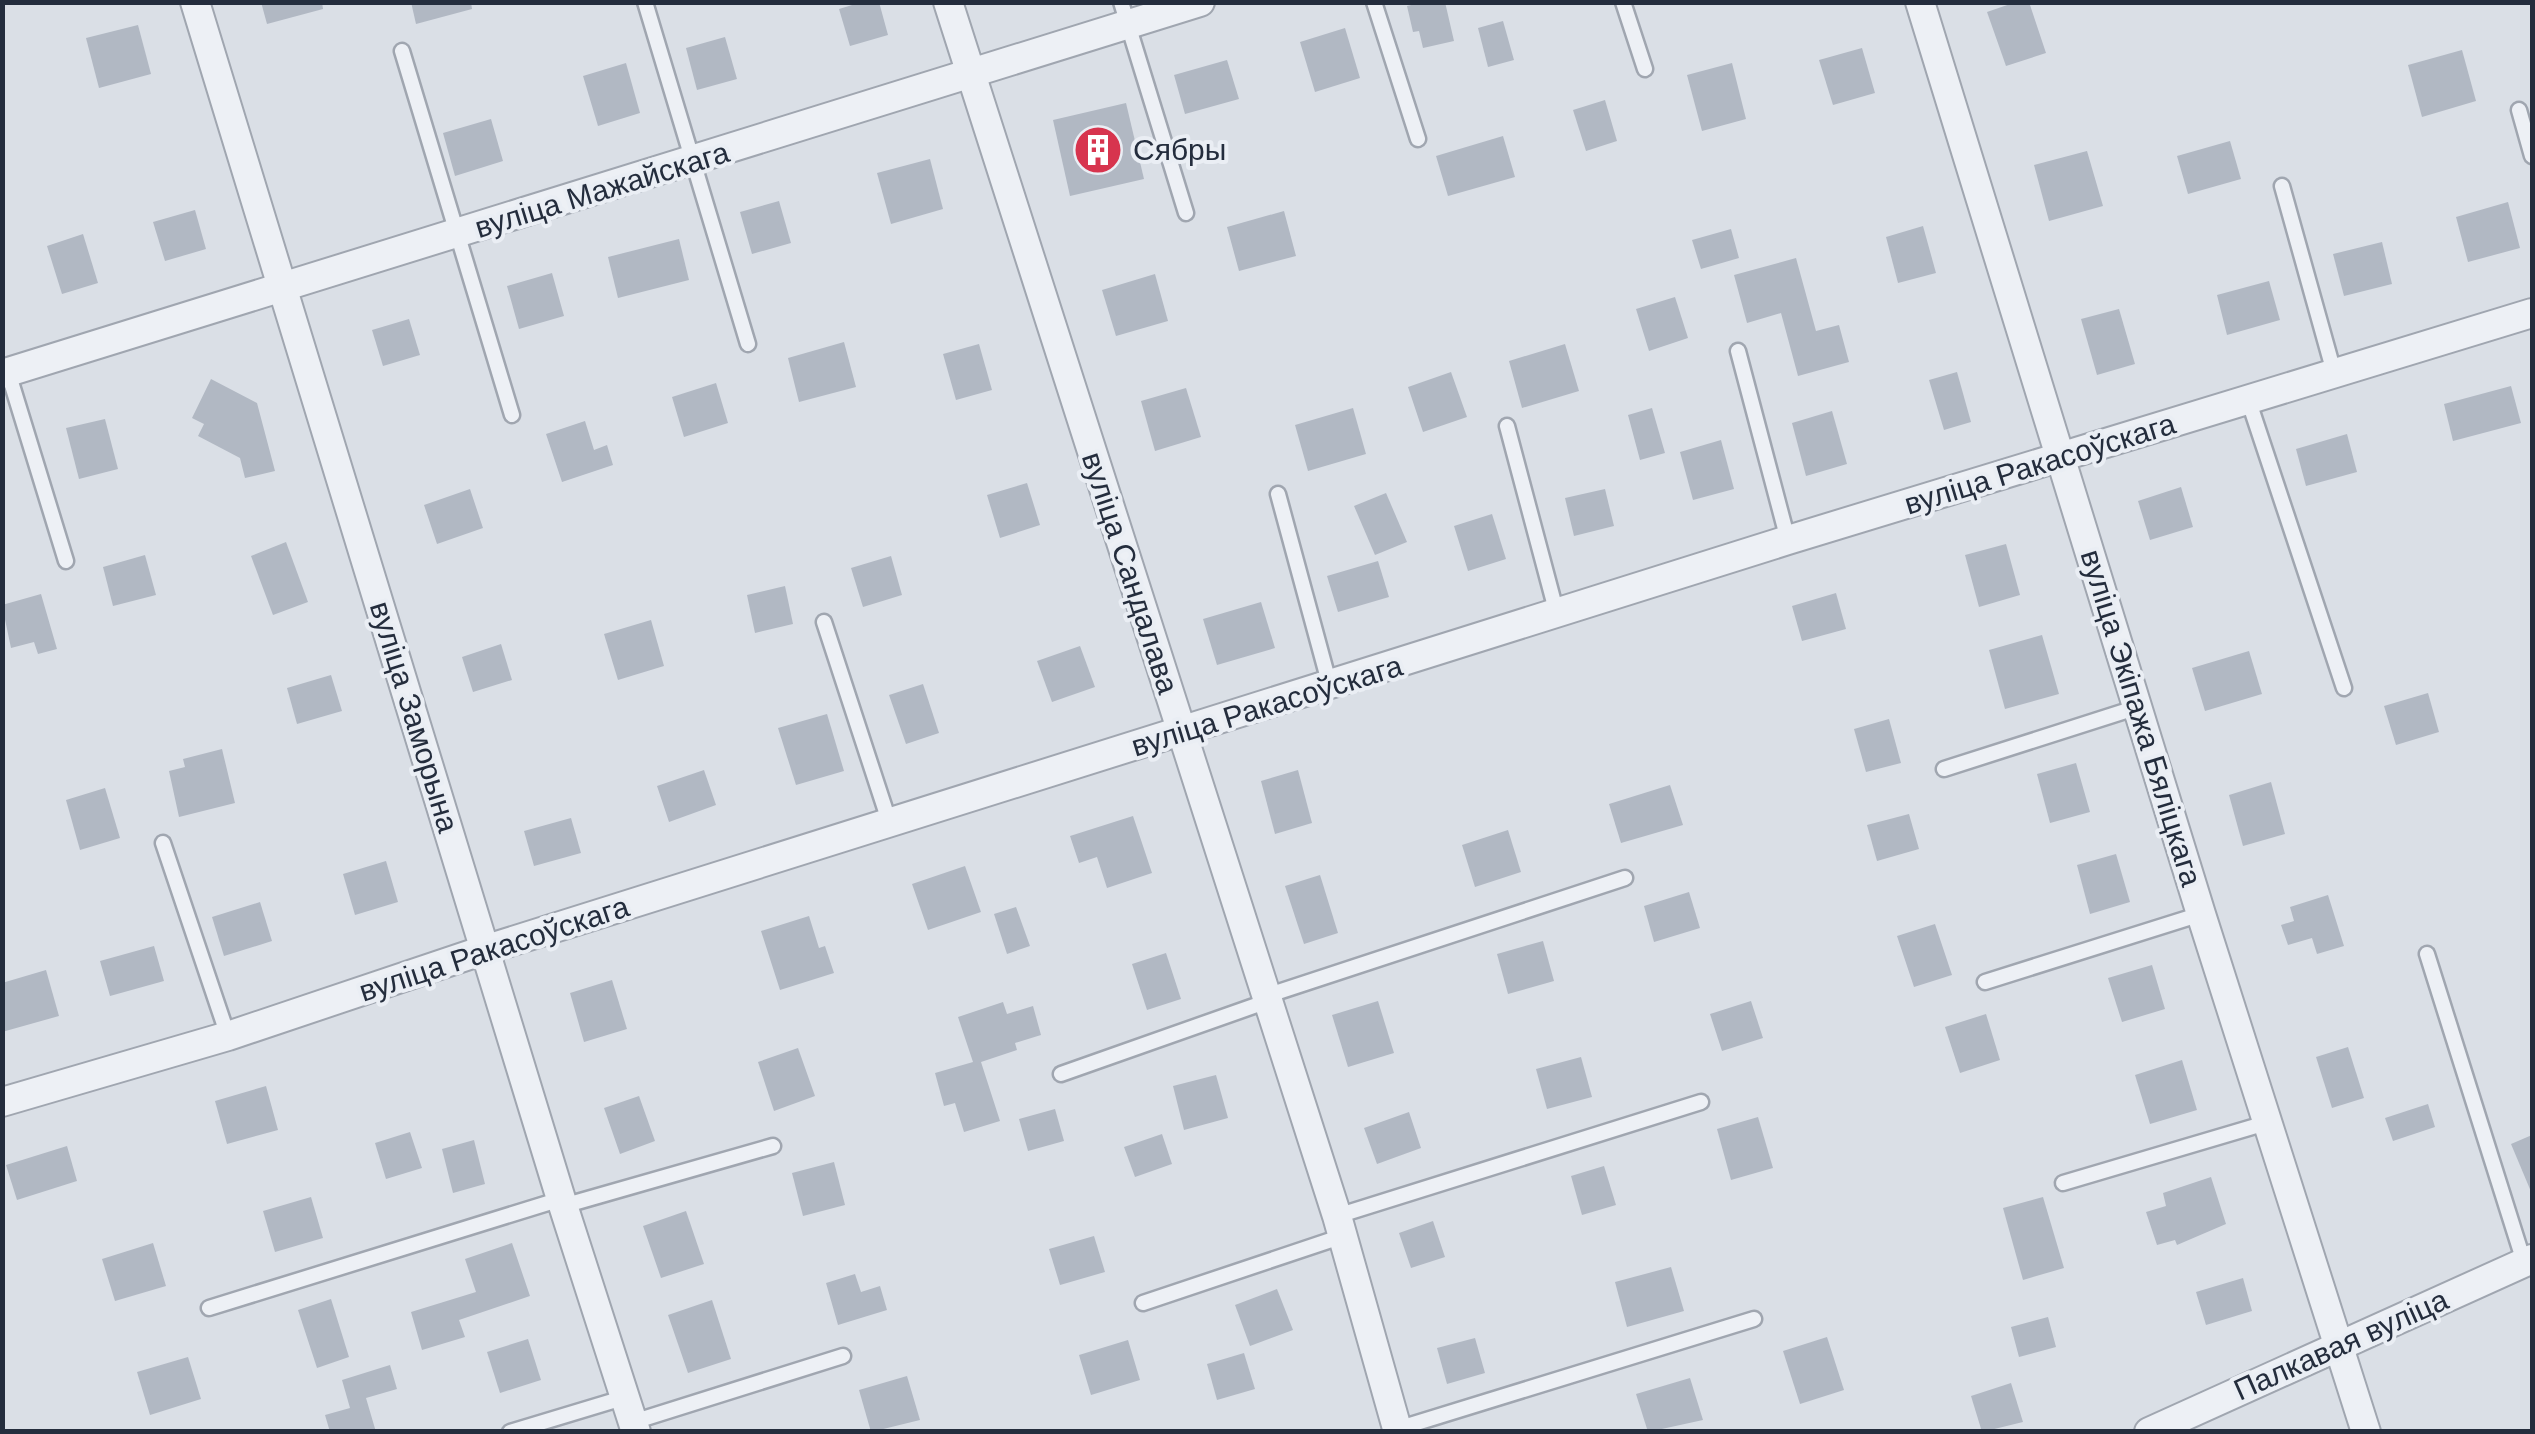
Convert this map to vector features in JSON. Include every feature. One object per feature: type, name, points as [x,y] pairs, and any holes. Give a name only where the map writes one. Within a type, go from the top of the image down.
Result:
[{"type":"street","name":"вуліца Заморына","points":[[195,2],[562,1203],[632,1417]]},
{"type":"street","name":"вуліца Сандалава","points":[[948,2],[1340,1226],[1398,1430]]},
{"type":"street","name":"вуліца Мажайскага","points":[[5,373],[970,74],[1124,14],[1200,2]]},
{"type":"street","name":"вуліца Экіпажа Бяліцкага","points":[[1920,2],[2200,914],[2366,1432]]},
{"type":"street","name":"вуліца Ракасоўскага","points":[[2,1102],[228,1036],[484,950],[1788,540],[2532,315]]},
{"type":"street","name":"Палкавая вуліца","points":[[2149,1432],[2528,1260]]},
{"type":"lane","points":[[645,2],[748,344]]},
{"type":"lane","points":[[1374,2],[1418,139]]},
{"type":"lane","points":[[1624,2],[1645,69]]},
{"type":"lane","points":[[1124,14],[1186,213]]},
{"type":"lane","points":[[402,51],[512,416]]},
{"type":"lane","points":[[2519,110],[2532,156]]},
{"type":"lane","points":[[2282,186],[2335,376]]},
{"type":"lane","points":[[1738,351],[1788,540]]},
{"type":"lane","points":[[5,373],[66,561]]},
{"type":"lane","points":[[2249,402],[2344,688]]},
{"type":"lane","points":[[1507,426],[1557,615]]},
{"type":"lane","points":[[1278,494],[1330,686]]},
{"type":"lane","points":[[824,622],[890,824]]},
{"type":"lane","points":[[1944,769],[2138,707]]},
{"type":"lane","points":[[163,843],[228,1036]]},
{"type":"lane","points":[[1061,1074],[1267,999],[1625,878]]},
{"type":"lane","points":[[1985,982],[2200,914]]},
{"type":"lane","points":[[2426,954],[2528,1260]]},
{"type":"lane","points":[[1144,1303],[1340,1226],[1701,1102]]},
{"type":"lane","points":[[2062,1183],[2266,1123]]},
{"type":"lane","points":[[209,1308],[562,1203],[772,1146]]},
{"type":"lane","points":[[1398,1430],[1754,1319]]},
{"type":"lane","points":[[510,1432],[632,1417],[843,1356]]},
{"type":"building","points":[[261,2],[322,2],[323,9],[267,24]]},
{"type":"building","points":[[411,2],[471,2],[472,9],[416,24]]},
{"type":"building","points":[[879,2],[888,35],[850,46],[839,9]]},
{"type":"building","points":[[1445,2],[1454,41],[1423,48],[1419,31],[1413,32],[1407,6]]},
{"type":"building","points":[[2016,2],[2029,2],[2046,53],[2006,66],[1987,12]]},
{"type":"building","points":[[1503,21],[1514,60],[1488,67],[1478,28]]},
{"type":"building","points":[[138,25],[151,74],[99,88],[86,38]]},
{"type":"building","points":[[1345,28],[1360,78],[1315,92],[1300,42]]},
{"type":"building","points":[[725,37],[737,79],[697,90],[686,48]]},
{"type":"building","points":[[1862,48],[1875,93],[1833,105],[1819,60]]},
{"type":"building","points":[[2462,50],[2476,101],[2422,117],[2408,65]]},
{"type":"building","points":[[1227,60],[1239,99],[1185,114],[1174,75]]},
{"type":"building","points":[[626,63],[640,113],[598,126],[583,76]]},
{"type":"building","points":[[1732,63],[1746,119],[1702,131],[1687,75]]},
{"type":"building","points":[[1605,100],[1617,141],[1586,151],[1573,110]]},
{"type":"building","name":"Сябры","points":[[1126,103],[1144,179],[1070,196],[1053,120]]},
{"type":"building","points":[[491,119],[503,161],[455,176],[443,133]]},
{"type":"building","points":[[1503,136],[1515,177],[1448,196],[1436,156]]},
{"type":"building","points":[[2230,141],[2241,179],[2188,194],[2177,156]]},
{"type":"building","points":[[2087,151],[2103,206],[2049,221],[2034,165]]},
{"type":"building","points":[[930,159],[943,209],[891,224],[877,173]]},
{"type":"building","points":[[779,201],[791,243],[752,254],[740,212]]},
{"type":"building","points":[[2508,202],[2520,248],[2468,262],[2456,217]]},
{"type":"building","points":[[195,210],[206,249],[165,261],[153,222]]},
{"type":"building","points":[[1284,211],[1296,256],[1239,271],[1227,227]]},
{"type":"building","points":[[1923,226],[1936,273],[1898,283],[1886,237]]},
{"type":"building","points":[[1731,229],[1739,258],[1701,269],[1692,240]]},
{"type":"building","points":[[83,234],[98,283],[62,294],[47,246]]},
{"type":"building","points":[[679,239],[689,280],[618,298],[608,257]]},
{"type":"building","points":[[2382,242],[2392,284],[2344,296],[2333,254]]},
{"type":"building","points":[[1796,258],[1816,331],[1839,325],[1849,362],[1798,376],[1781,313],[1747,323],[1734,275]]},
{"type":"building","points":[[552,273],[564,316],[519,329],[507,286]]},
{"type":"building","points":[[1155,274],[1168,321],[1116,336],[1102,290]]},
{"type":"building","points":[[2269,281],[2280,320],[2227,335],[2217,295]]},
{"type":"building","points":[[1675,297],[1688,338],[1649,351],[1636,309]]},
{"type":"building","points":[[2119,309],[2135,364],[2097,375],[2081,319]]},
{"type":"building","points":[[409,319],[420,355],[383,366],[372,330]]},
{"type":"building","points":[[844,342],[856,387],[799,402],[788,358]]},
{"type":"building","points":[[979,344],[992,390],[956,400],[943,354]]},
{"type":"building","points":[[1565,344],[1579,391],[1522,408],[1509,361]]},
{"type":"building","points":[[1451,372],[1467,417],[1423,432],[1408,387]]},
{"type":"building","points":[[1957,372],[1971,422],[1944,430],[1929,380]]},
{"type":"building","points":[[211,379],[257,403],[275,471],[245,478],[240,458],[198,436],[204,424],[192,418]]},
{"type":"building","points":[[716,383],[728,423],[684,437],[672,397]]},
{"type":"building","points":[[2511,386],[2521,423],[2453,441],[2444,404]]},
{"type":"building","points":[[1186,388],[1201,437],[1155,451],[1141,401]]},
{"type":"building","points":[[1353,408],[1366,454],[1308,471],[1295,425]]},
{"type":"building","points":[[1652,408],[1665,453],[1640,460],[1628,415]]},
{"type":"building","points":[[1832,411],[1847,464],[1806,476],[1792,423]]},
{"type":"building","points":[[105,419],[118,469],[79,479],[66,428]]},
{"type":"building","points":[[585,421],[594,450],[607,445],[613,465],[562,482],[546,434]]},
{"type":"building","points":[[2347,434],[2357,472],[2306,486],[2296,449]]},
{"type":"building","points":[[1721,440],[1734,489],[1693,500],[1680,452]]},
{"type":"building","points":[[1027,483],[1040,525],[1000,538],[987,495]]},
{"type":"building","points":[[2181,487],[2193,527],[2150,540],[2138,501]]},
{"type":"building","points":[[470,489],[483,528],[437,544],[424,505]]},
{"type":"building","points":[[1605,489],[1614,526],[1574,536],[1565,498]]},
{"type":"building","points":[[1386,493],[1407,542],[1375,555],[1354,506]]},
{"type":"building","points":[[1492,514],[1506,559],[1468,571],[1454,526]]},
{"type":"building","points":[[286,542],[308,602],[273,615],[251,556]]},
{"type":"building","points":[[2006,544],[2020,595],[1979,607],[1965,555]]},
{"type":"building","points":[[145,555],[156,595],[113,606],[103,567]]},
{"type":"building","points":[[891,556],[902,595],[863,607],[851,568]]},
{"type":"building","points":[[1378,561],[1389,597],[1338,612],[1327,576]]},
{"type":"building","points":[[785,586],[793,624],[755,633],[747,595]]},
{"type":"building","points":[[1836,593],[1846,629],[1802,641],[1792,606]]},
{"type":"building","points":[[41,594],[57,649],[38,654],[34,642],[11,648],[2,605]]},
{"type":"building","points":[[1261,602],[1275,648],[1217,665],[1203,619]]},
{"type":"building","points":[[651,620],[664,666],[618,680],[604,634]]},
{"type":"building","points":[[2042,635],[2059,694],[2005,709],[1989,650]]},
{"type":"building","points":[[501,644],[512,680],[473,692],[462,657]]},
{"type":"building","points":[[1080,646],[1095,687],[1052,702],[1037,661]]},
{"type":"building","points":[[2249,651],[2262,694],[2205,711],[2192,668]]},
{"type":"building","points":[[331,675],[342,711],[297,724],[287,688]]},
{"type":"building","points":[[923,684],[939,733],[906,744],[889,695]]},
{"type":"building","points":[[2428,693],[2439,732],[2396,745],[2384,706]]},
{"type":"building","points":[[827,714],[844,771],[796,785],[778,728]]},
{"type":"building","points":[[1889,719],[1901,763],[1866,772],[1854,729]]},
{"type":"building","points":[[222,749],[235,803],[179,817],[169,771],[185,767],[183,759]]},
{"type":"building","points":[[2076,763],[2090,812],[2050,823],[2037,774]]},
{"type":"building","points":[[704,770],[716,805],[669,822],[657,786]]},
{"type":"building","points":[[1298,770],[1312,823],[1275,834],[1261,781]]},
{"type":"building","points":[[2271,782],[2285,834],[2243,846],[2229,795]]},
{"type":"building","points":[[1670,785],[1683,825],[1621,843],[1609,804]]},
{"type":"building","points":[[105,788],[120,838],[80,850],[66,800]]},
{"type":"building","points":[[1909,814],[1919,849],[1877,861],[1867,825]]},
{"type":"building","points":[[1133,816],[1152,873],[1107,888],[1097,857],[1079,863],[1070,836]]},
{"type":"building","points":[[571,818],[581,853],[534,866],[524,831]]},
{"type":"building","points":[[1508,830],[1521,872],[1475,887],[1462,845]]},
{"type":"building","points":[[2116,854],[2130,902],[2090,914],[2077,865]]},
{"type":"building","points":[[386,861],[398,902],[355,915],[343,874]]},
{"type":"building","points":[[965,866],[981,912],[928,930],[912,884]]},
{"type":"building","points":[[1320,875],[1338,933],[1304,944],[1285,886]]},
{"type":"building","points":[[1689,892],[1700,928],[1654,942],[1644,906]]},
{"type":"building","points":[[2328,895],[2344,946],[2317,954],[2312,938],[2288,945],[2281,925],[2294,921],[2290,907]]},
{"type":"building","points":[[260,902],[272,941],[224,956],[212,917]]},
{"type":"building","points":[[1016,907],[1030,946],[1007,954],[994,914]]},
{"type":"building","points":[[809,916],[819,948],[825,946],[834,973],[780,990],[761,931]]},
{"type":"building","points":[[1935,924],[1952,975],[1914,987],[1897,936]]},
{"type":"building","points":[[1543,941],[1554,981],[1508,994],[1497,954]]},
{"type":"building","points":[[154,946],[164,981],[110,996],[100,961]]},
{"type":"building","points":[[1166,953],[1181,999],[1147,1010],[1132,964]]},
{"type":"building","points":[[2152,965],[2165,1009],[2122,1022],[2108,978]]},
{"type":"building","points":[[46,970],[59,1016],[2,1032],[2,983]]},
{"type":"building","points":[[612,980],[627,1029],[584,1042],[570,993]]},
{"type":"building","points":[[1378,1001],[1394,1053],[1348,1067],[1332,1015]]},
{"type":"building","points":[[1751,1001],[1763,1038],[1722,1051],[1710,1014]]},
{"type":"building","points":[[1003,1002],[1007,1014],[1033,1006],[1041,1035],[1015,1043],[1017,1050],[981,1062],[1000,1121],[964,1132],[955,1103],[944,1106],[935,1073],[973,1062],[958,1017]]},
{"type":"building","points":[[1986,1014],[2000,1060],[1960,1073],[1945,1027]]},
{"type":"building","points":[[2348,1047],[2364,1098],[2332,1108],[2316,1057]]},
{"type":"building","points":[[798,1048],[815,1096],[774,1111],[758,1062]]},
{"type":"building","points":[[1581,1057],[1592,1097],[1547,1109],[1536,1069]]},
{"type":"building","points":[[2182,1060],[2197,1110],[2150,1124],[2135,1075]]},
{"type":"building","points":[[1216,1075],[1228,1118],[1184,1130],[1173,1086]]},
{"type":"building","points":[[266,1086],[278,1130],[227,1144],[215,1101]]},
{"type":"building","points":[[639,1096],[655,1141],[620,1154],[604,1108]]},
{"type":"building","points":[[2428,1104],[2435,1127],[2393,1141],[2385,1118]]},
{"type":"building","points":[[1055,1109],[1064,1141],[1028,1151],[1019,1119]]},
{"type":"building","points":[[1409,1112],[1421,1148],[1377,1164],[1364,1128]]},
{"type":"building","points":[[1758,1117],[1773,1168],[1731,1180],[1717,1129]]},
{"type":"building","points":[[410,1132],[422,1168],[386,1179],[375,1143]]},
{"type":"building","points":[[1162,1134],[1172,1164],[1135,1177],[1124,1147]]},
{"type":"building","points":[[2532,1135],[2532,1194],[2511,1144]]},
{"type":"building","points":[[474,1140],[485,1184],[453,1193],[442,1149]]},
{"type":"building","points":[[67,1146],[77,1181],[17,1200],[6,1165]]},
{"type":"building","points":[[834,1162],[845,1205],[803,1216],[792,1173]]},
{"type":"building","points":[[1604,1166],[1616,1205],[1582,1215],[1571,1176]]},
{"type":"building","points":[[2211,1177],[2226,1224],[2177,1245],[2175,1240],[2157,1245],[2146,1212],[2166,1206],[2163,1193]]},
{"type":"building","points":[[311,1197],[323,1238],[275,1252],[263,1211]]},
{"type":"building","points":[[2043,1197],[2064,1268],[2023,1280],[2003,1208]]},
{"type":"building","points":[[686,1211],[704,1264],[661,1278],[643,1226]]},
{"type":"building","points":[[1433,1221],[1445,1257],[1411,1268],[1399,1233]]},
{"type":"building","points":[[1094,1236],[1105,1272],[1060,1285],[1049,1249]]},
{"type":"building","points":[[153,1243],[166,1286],[115,1301],[102,1259]]},
{"type":"building","points":[[512,1243],[530,1296],[459,1320],[465,1337],[422,1350],[411,1312],[476,1292],[465,1259]]},
{"type":"building","points":[[1671,1267],[1684,1311],[1627,1327],[1615,1282]]},
{"type":"building","points":[[855,1274],[861,1292],[880,1286],[887,1310],[838,1325],[826,1283]]},
{"type":"building","points":[[2243,1278],[2252,1311],[2206,1325],[2196,1292]]},
{"type":"building","points":[[1277,1289],[1293,1330],[1250,1346],[1235,1305]]},
{"type":"building","points":[[331,1299],[349,1357],[317,1368],[298,1310]]},
{"type":"building","points":[[712,1300],[731,1359],[688,1373],[668,1315]]},
{"type":"building","points":[[2048,1317],[2056,1347],[2019,1357],[2011,1327]]},
{"type":"building","points":[[1827,1337],[1844,1390],[1800,1404],[1783,1351]]},
{"type":"building","points":[[1475,1338],[1485,1373],[1447,1384],[1437,1348]]},
{"type":"building","points":[[528,1339],[541,1380],[500,1393],[487,1352]]},
{"type":"building","points":[[1128,1340],[1140,1380],[1091,1395],[1079,1355]]},
{"type":"building","points":[[1244,1353],[1255,1389],[1217,1400],[1207,1364]]},
{"type":"building","points":[[188,1357],[201,1399],[150,1415],[137,1372]]},
{"type":"building","points":[[390,1365],[397,1389],[366,1398],[376,1432],[330,1432],[325,1415],[350,1408],[342,1380]]},
{"type":"building","points":[[907,1376],[920,1420],[871,1432],[859,1390]]},
{"type":"building","points":[[1690,1378],[1703,1420],[1648,1432],[1636,1394]]},
{"type":"building","points":[[2011,1383],[2023,1422],[1982,1432],[1971,1396]]},
{"type":"place","name":"Сябры","points":[[1098,150]]}]
